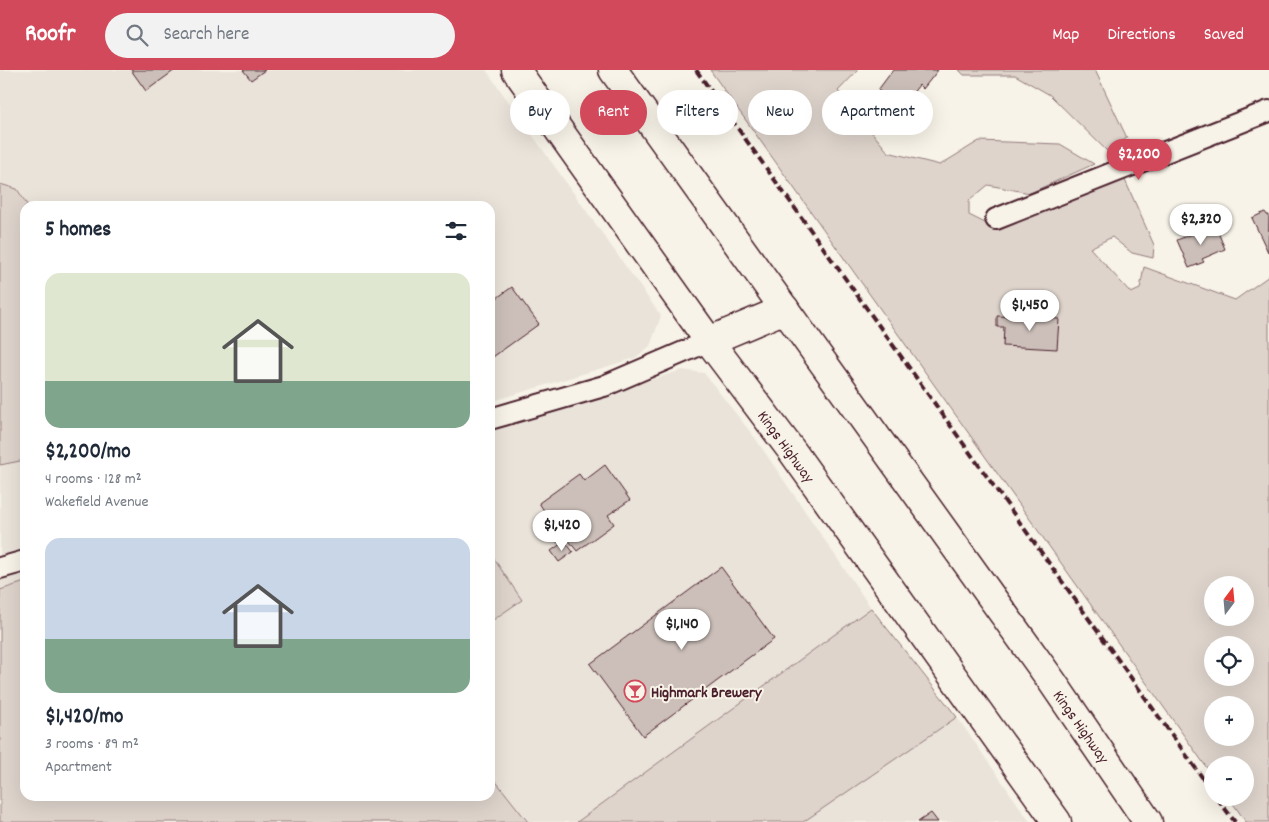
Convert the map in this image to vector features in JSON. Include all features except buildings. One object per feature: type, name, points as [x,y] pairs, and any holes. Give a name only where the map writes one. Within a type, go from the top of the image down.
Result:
[{"type":"highway","name":"Kings Highway","points":[[516,70],[709,341],[792,451],[1057,822]]},
{"type":"highway","name":"Kings Highway","points":[[613,70],[1045,672],[1148,822]]},
{"type":"highway","points":[[709,341],[784,309]]},
{"type":"street","points":[[996,219],[1269,111]]},
{"type":"street","points":[[495,418],[604,386],[709,341]]},
{"type":"street","points":[[0,568],[20,562]]},
{"type":"shaded area","points":[[0,70],[486,70],[510,104],[510,135],[532,135],[661,316],[650,346],[635,358],[495,400],[495,201],[20,201],[20,584],[0,590]]},
{"type":"shaded area","points":[[710,70],[858,70],[839,90],[822,90],[822,135],[874,135],[888,152],[940,165],[979,141],[1060,144],[1094,164],[1030,193],[988,185],[969,201],[969,215],[995,228],[1124,178],[1154,245],[1153,258],[1132,253],[1112,237],[1090,248],[1131,293],[1140,289],[1144,267],[1235,300],[1269,276],[1269,822],[1246,822],[1235,806],[1254,806],[1254,756],[1204,756],[1204,764],[756,135],[812,135],[812,90],[748,90],[748,123],[738,109],[738,90],[724,90]]},
{"type":"shaded area","points":[[959,70],[1095,70],[1127,138],[1107,151],[1050,95],[1015,75],[964,75]]},
{"type":"shaded area","points":[[0,184],[17,189],[25,201],[20,201],[20,461],[0,465]]},
{"type":"shaded area","points":[[682,370],[704,373],[755,438],[871,608],[577,822],[528,822],[495,780],[495,619],[522,600],[495,560],[495,429]]},
{"type":"shaded area","points":[[495,560],[522,600],[495,619]]},
{"type":"shaded area","points":[[20,584],[20,801],[495,801],[495,780],[528,822],[0,822],[0,590]]},
{"type":"shaded area","points":[[871,608],[957,717],[803,822],[577,822]]},
{"type":"shaded area","points":[[957,717],[1030,822],[803,822]]},
{"type":"railway","points":[[696,70],[1204,780]]},
{"type":"railway","points":[[1223,806],[1235,822]]},
{"type":"place","name":"Highmark Brewery","points":[[635,691]]}]
